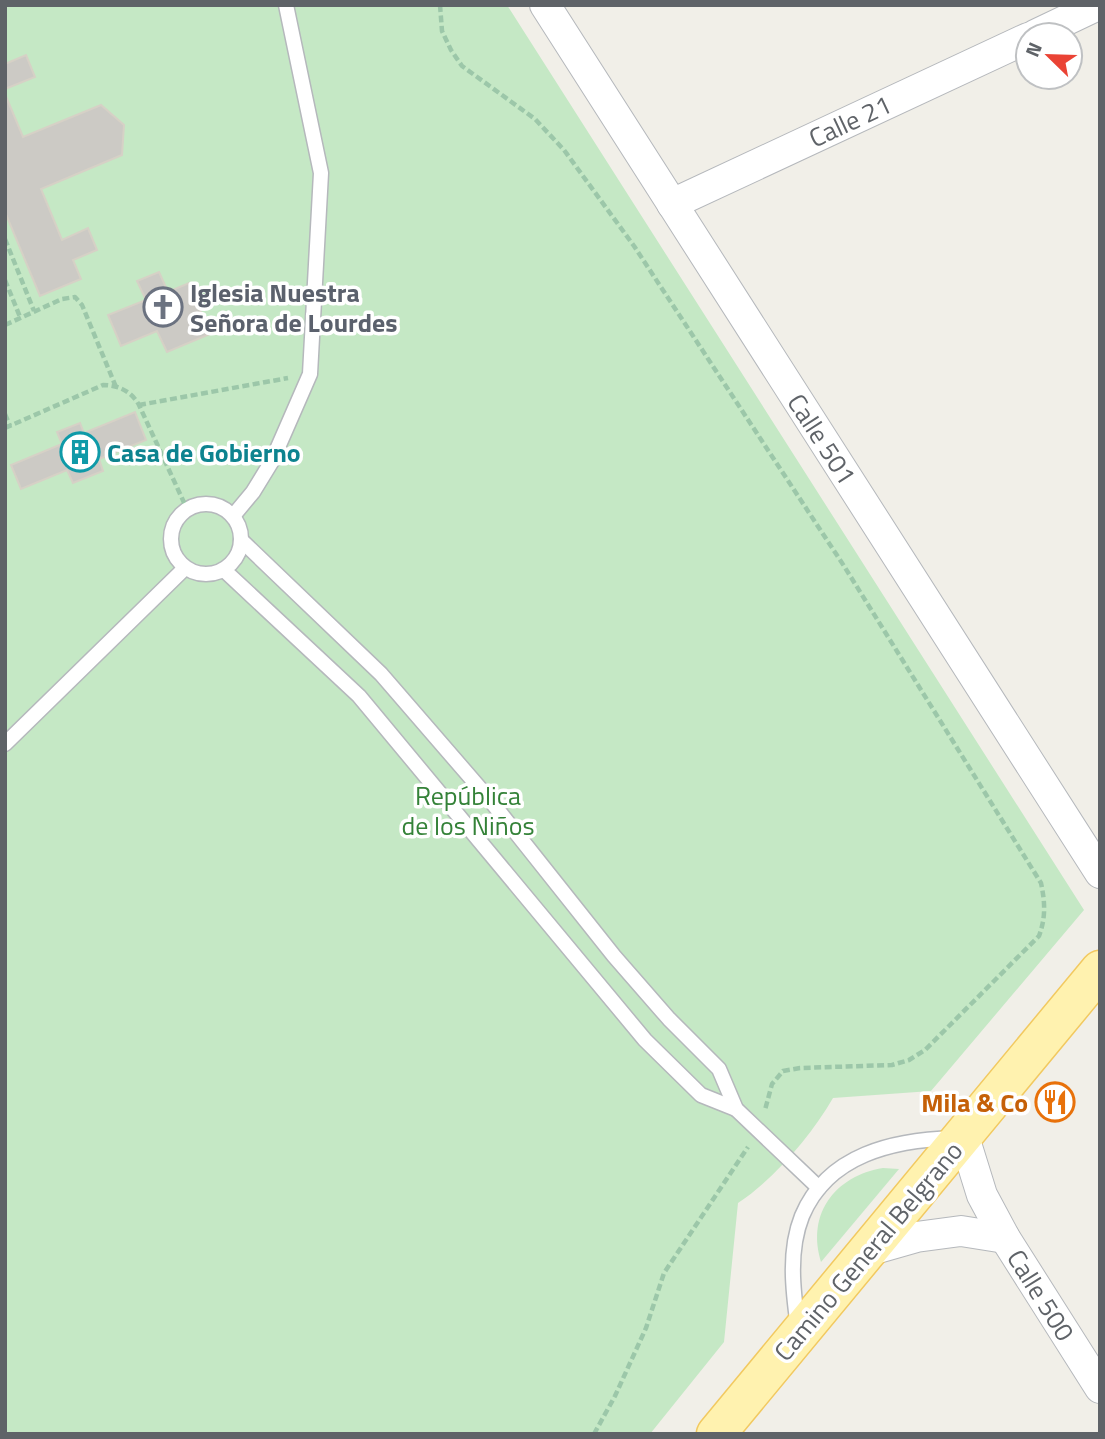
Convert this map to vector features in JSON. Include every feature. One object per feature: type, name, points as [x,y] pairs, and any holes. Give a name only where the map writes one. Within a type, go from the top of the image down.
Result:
[{"type":"main road","name":"Camino General Belgrano","points":[[716,1434],[1100,970]]},
{"type":"street","name":"Calle 501","points":[[545,5],[1100,873]]},
{"type":"street","points":[[1064,21],[1098,5]]},
{"type":"street","name":"Calle 21","points":[[672,204],[1014,45]]},
{"type":"street","name":"Calle 500","points":[[964,1137],[982,1195],[1005,1238],[1100,1388]]},
{"type":"street","name":"Calle 500","points":[[867,1251],[916,1237],[961,1231],[1005,1238]]},
{"type":"lane","points":[[233,516],[272,461],[310,374],[321,173],[286,5]]},
{"type":"lane","points":[[196,505],[217,505],[233,516],[238,523],[242,540],[237,557],[224,570],[204,575],[185,568],[172,550],[171,538],[179,517],[196,505]]},
{"type":"lane","points":[[242,540],[381,674],[490,800],[614,956],[669,1019],[719,1069],[736,1109]]},
{"type":"lane","points":[[5,744],[185,568]]},
{"type":"lane","points":[[224,570],[359,696],[645,1040],[701,1095],[736,1109],[819,1188]]},
{"type":"lane","points":[[798,1332],[793,1290],[794,1255],[802,1216],[819,1188],[845,1164],[884,1146],[920,1139],[964,1137]]},
{"type":"path","points":[[440,5],[442,31],[462,66],[535,119],[564,150],[634,246],[837,555],[1041,883],[1045,903],[1044,921],[1039,936],[925,1050],[909,1060],[892,1065],[783,1071],[772,1084],[758,1130],[664,1273],[646,1328],[615,1396],[594,1434]]},
{"type":"path","points":[[5,239],[34,311]]},
{"type":"path","points":[[5,280],[20,317]]},
{"type":"path","points":[[5,325],[62,299],[75,297],[82,305],[117,387]]},
{"type":"path","points":[[139,405],[310,374]]},
{"type":"path","points":[[5,414],[8,426],[103,385],[117,387],[134,395],[187,509]]},
{"type":"green space","name":"República de los Niños","points":[[5,5],[507,5],[1084,910],[931,1091],[833,1098],[791,1156],[765,1182],[738,1203],[724,1342],[650,1434],[5,1434]]},
{"type":"green space","points":[[883,1168],[899,1169],[821,1262],[817,1245],[818,1228],[821,1213],[828,1200],[851,1179]]},
{"type":"building","points":[[26,55],[35,77],[5,89],[5,64]]},
{"type":"building","points":[[5,94],[23,137],[101,105],[124,125],[122,155],[41,189],[62,240],[88,228],[97,250],[73,260],[81,279],[40,296],[5,212]]},
{"type":"building","name":"Iglesia Nuestra Señora de Lourdes","points":[[159,272],[168,292],[189,283],[210,334],[167,352],[157,331],[121,346],[108,315],[146,300],[137,281]]},
{"type":"building","name":"Casa de Gobierno","points":[[135,412],[146,440],[99,459],[103,471],[73,483],[67,470],[21,489],[11,465],[62,444],[57,432],[80,423],[84,433]]},
{"type":"place","name":"Iglesia Nuestra Señora de Lourdes","points":[[163,307]]},
{"type":"place","name":"Casa de Gobierno","points":[[80,452]]},
{"type":"place","name":"Mila & Co","points":[[1055,1102]]}]
